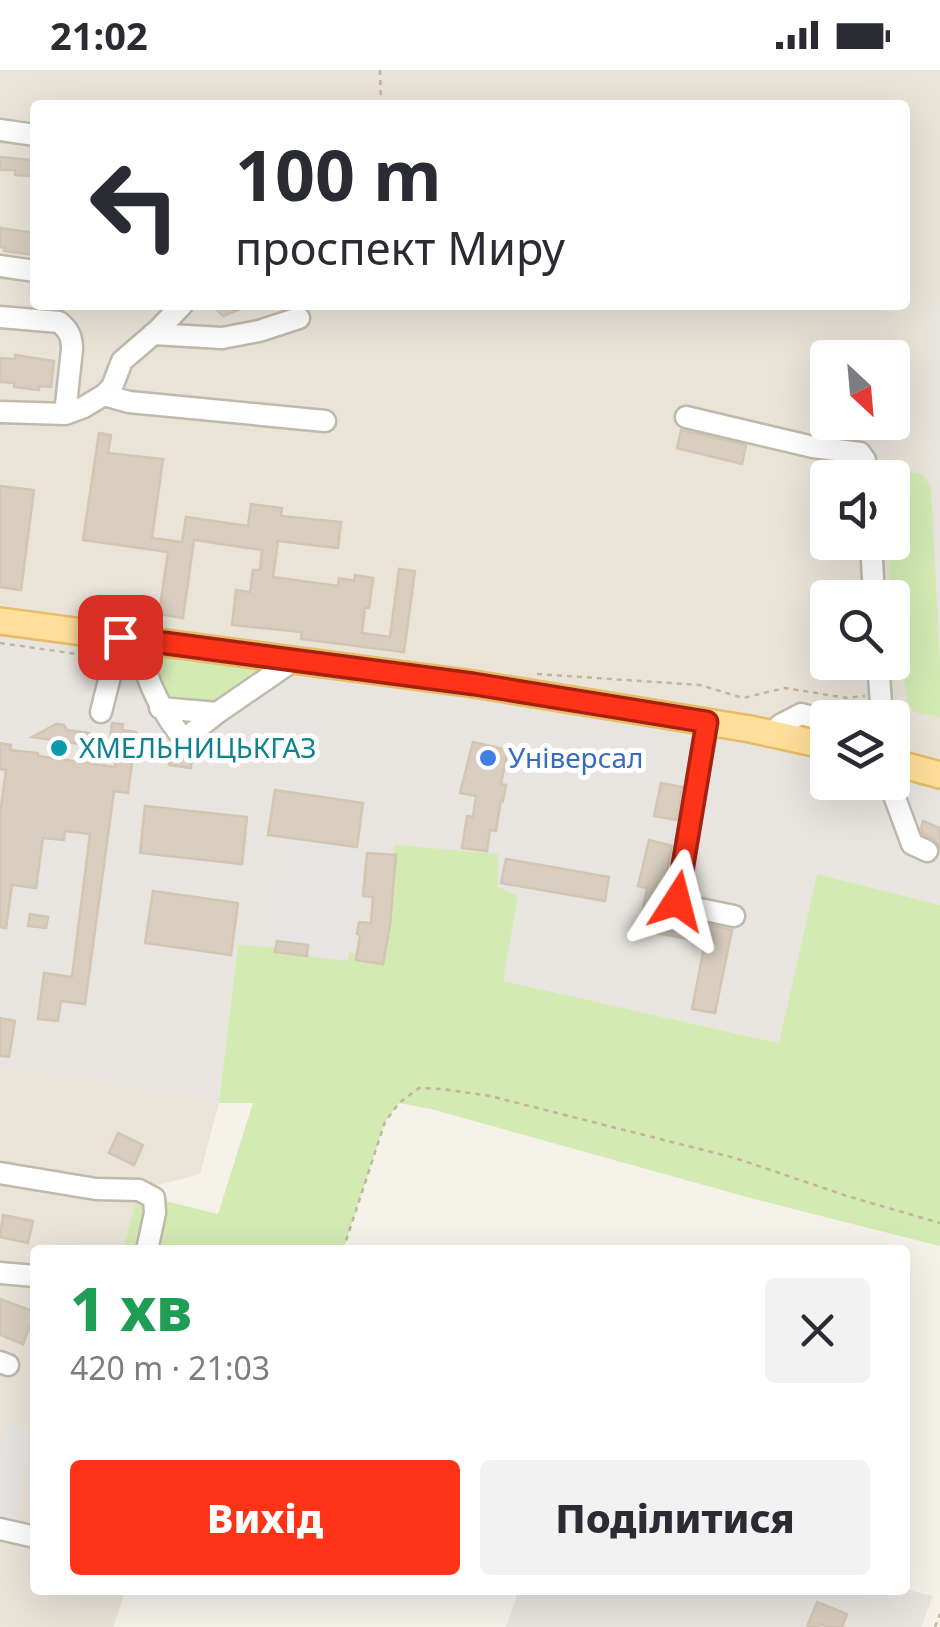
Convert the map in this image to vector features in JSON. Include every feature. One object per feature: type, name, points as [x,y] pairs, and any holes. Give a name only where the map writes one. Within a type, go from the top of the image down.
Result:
[{"type":"main road","points":[[0,621],[125,645],[294,660],[474,684],[810,742]]},
{"type":"main road","points":[[910,767],[940,775]]},
{"type":"street","points":[[0,130],[30,134]]},
{"type":"street","points":[[0,266],[30,269]]},
{"type":"street","points":[[0,412],[66,410],[84,407],[104,396],[122,361],[177,310]]},
{"type":"street","points":[[0,317],[59,322],[67,328],[72,350],[66,410]]},
{"type":"street","points":[[153,334],[222,338],[260,332],[299,318]]},
{"type":"street","points":[[104,396],[129,402],[324,420]]},
{"type":"street","points":[[0,401],[66,410]]},
{"type":"street","points":[[686,417],[814,447],[860,453],[865,460]]},
{"type":"street","points":[[101,712],[125,645],[142,664],[160,708],[185,733],[294,660]]},
{"type":"street","points":[[160,708],[217,713]]},
{"type":"street","points":[[777,735],[780,725],[801,714],[810,716]]},
{"type":"street","points":[[707,722],[677,901],[680,905],[734,916]]},
{"type":"street","points":[[896,800],[912,844],[935,853]]},
{"type":"street","points":[[0,1173],[96,1189],[140,1190],[154,1198],[156,1213],[148,1245]]},
{"type":"street","points":[[0,1273],[30,1276]]},
{"type":"street","points":[[0,1529],[30,1536]]},
{"type":"path","points":[[380,70],[381,100]]},
{"type":"path","points":[[0,643],[125,645]]},
{"type":"path","points":[[345,1245],[385,1122],[398,1104],[419,1088],[490,1096],[736,1158],[940,1223]]},
{"type":"path","points":[[935,1627],[940,1614]]},
{"type":"shaded area","points":[[0,70],[940,70],[940,769],[910,761],[910,700],[810,700],[810,737],[0,616]]},
{"type":"shaded area","points":[[940,303],[940,666],[931,488],[925,448],[929,306]]},
{"type":"shaded area","points":[[0,627],[473,689],[810,749],[810,800],[910,800],[910,773],[940,781],[940,905],[817,874],[780,1043],[502,981],[518,897],[396,845],[381,955],[238,946],[219,1103],[0,1067]]},
{"type":"shaded area","points":[[295,839],[357,847],[348,961],[307,956],[308,945],[277,941],[282,868]]},
{"type":"shaded area","points":[[0,1067],[219,1103],[200,1174],[140,1190],[124,1245],[30,1245],[30,1595],[124,1595],[113,1627],[0,1627]]},
{"type":"shaded area","points":[[8,1424],[30,1428],[12,1532],[0,1529],[0,1459]]},
{"type":"shaded area","points":[[910,1590],[933,1596],[921,1627],[506,1627],[517,1595],[910,1595]]},
{"type":"green space","points":[[910,473],[923,475],[931,488],[940,717],[918,713],[907,700],[904,680],[910,680],[910,580],[890,580],[889,560],[910,560]]},
{"type":"green space","points":[[158,654],[258,667],[262,675],[215,702],[168,699],[153,662]]},
{"type":"green space","points":[[395,845],[498,854],[498,887],[518,896],[503,981],[779,1043],[817,874],[940,905],[940,1246],[399,1103],[385,1122],[345,1245],[124,1245],[139,1190],[154,1198],[218,1214],[253,1103],[219,1103],[238,945],[381,955]]},
{"type":"building","points":[[0,157],[30,160],[30,176],[0,170]]},
{"type":"building","points":[[0,228],[30,232],[30,254],[0,247]]},
{"type":"building","points":[[217,310],[238,310],[223,316]]},
{"type":"building","points":[[15,355],[54,361],[51,387],[39,386],[39,390],[0,382],[0,358],[15,359]]},
{"type":"building","points":[[681,430],[746,445],[742,464],[677,448]]},
{"type":"building","points":[[99,433],[111,435],[108,453],[163,459],[152,538],[182,542],[186,517],[248,526],[251,504],[282,508],[281,516],[341,522],[338,548],[278,541],[273,577],[338,586],[339,578],[373,578],[362,633],[390,637],[399,569],[415,571],[404,652],[301,639],[302,632],[232,625],[236,590],[250,592],[253,570],[260,570],[262,550],[194,540],[183,618],[159,614],[168,552],[83,540]]},
{"type":"building","points":[[0,486],[34,490],[21,590],[0,587]]},
{"type":"building","points":[[112,723],[123,724],[122,730],[136,732],[128,793],[114,791],[85,1004],[61,1001],[58,1021],[38,1019],[44,973],[72,977],[90,834],[65,831],[64,840],[43,838],[36,888],[12,885],[6,928],[0,927],[0,814],[6,770],[0,769],[0,743],[11,745],[10,750],[38,756],[115,767],[117,749],[109,748]]},
{"type":"building","points":[[56,724],[90,733],[88,745],[32,737]]},
{"type":"building","points":[[473,742],[508,750],[501,784],[506,785],[503,801],[496,831],[490,830],[487,851],[462,848],[467,816],[473,817],[476,796],[460,793]]},
{"type":"building","points":[[184,744],[193,751],[191,768],[169,765],[171,749]]},
{"type":"building","points":[[661,783],[682,787],[677,820],[654,816]]},
{"type":"building","points":[[275,790],[363,803],[357,847],[268,835]]},
{"type":"building","points":[[145,806],[247,817],[242,864],[140,853]]},
{"type":"building","points":[[923,821],[940,828],[940,848],[934,839],[923,834]]},
{"type":"building","points":[[649,840],[672,846],[659,908],[677,918],[732,930],[715,1013],[692,1009],[705,942],[639,930],[647,888],[638,886]]},
{"type":"building","points":[[367,853],[396,855],[383,964],[356,960],[359,922],[371,923],[373,897],[363,896]]},
{"type":"building","points":[[506,859],[609,877],[605,901],[501,883]]},
{"type":"building","points":[[153,891],[238,903],[231,955],[145,943]]},
{"type":"building","points":[[30,914],[48,917],[46,928],[28,926]]},
{"type":"building","points":[[277,941],[308,945],[307,956],[275,952]]},
{"type":"building","points":[[0,1018],[15,1021],[9,1057],[0,1056]]},
{"type":"building","points":[[118,1133],[143,1145],[134,1165],[109,1153]]},
{"type":"building","points":[[3,1215],[33,1221],[28,1243],[0,1237]]},
{"type":"building","points":[[0,1299],[30,1310],[30,1325],[23,1344],[0,1335]]},
{"type":"building","points":[[817,1602],[847,1614],[842,1627],[807,1627]]},
{"type":"place","name":"ХМЕЛЬНИЦЬКГАЗ","points":[[59,748]]},
{"type":"place","name":"Універсал","points":[[488,758]]},
{"type":"route","points":[[120,637],[474,684],[707,722],[677,901]]}]
